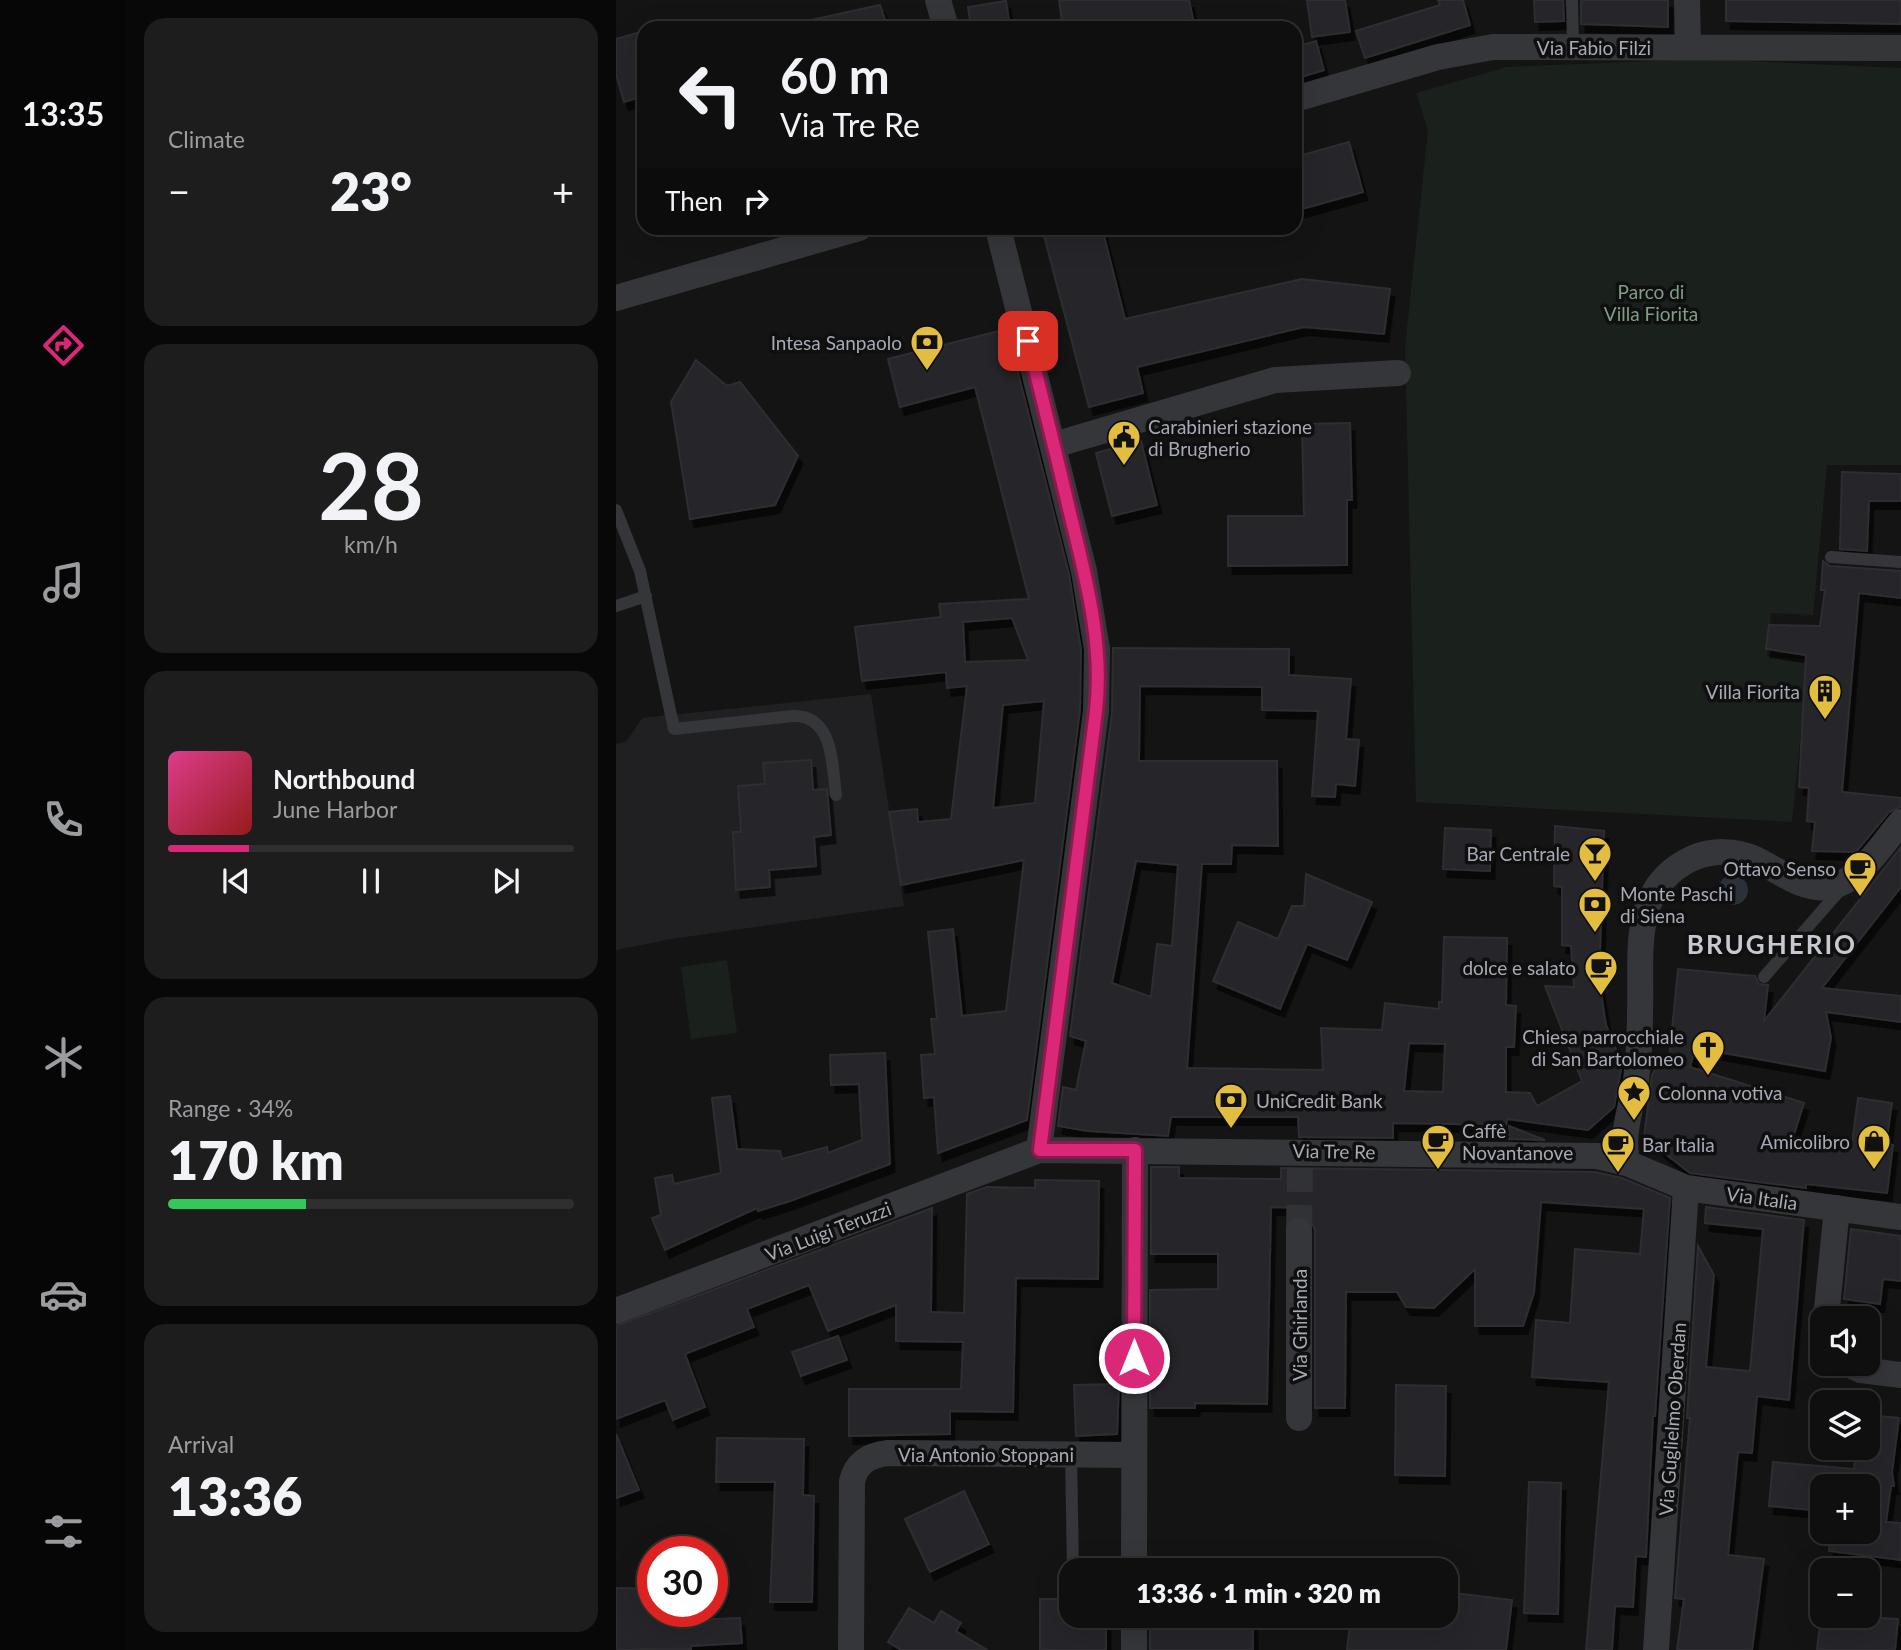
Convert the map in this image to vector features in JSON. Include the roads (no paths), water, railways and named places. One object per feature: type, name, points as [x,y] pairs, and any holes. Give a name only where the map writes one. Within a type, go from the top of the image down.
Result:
[{"type":"street","points":[[938,0],[944,21]]},
{"type":"street","points":[[1688,0],[1688,46]]},
{"type":"street","name":"Via Fabio Filzi","points":[[1302,97],[1475,49],[1688,46],[1901,48]]},
{"type":"street","points":[[616,298],[835,235]]},
{"type":"street","points":[[1000,235],[1054,445],[1088,592],[1097,649],[1098,685],[1040,1150]]},
{"type":"street","points":[[1054,445],[1275,380],[1398,373]]},
{"type":"street","points":[[1627,1163],[1624,1134],[1637,1066],[1641,925],[1646,905],[1659,884],[1691,859],[1720,852],[1747,856],[1809,886],[1828,887],[1851,878],[1901,822]]},
{"type":"street","name":"Via Tre Re","points":[[1040,1150],[1135,1150],[1300,1159],[1597,1156],[1627,1163]]},
{"type":"street","name":"Via Luigi Teruzzi","points":[[616,1311],[1040,1150]]},
{"type":"street","points":[[1134,1558],[1135,1150]]},
{"type":"street","name":"Via Italia","points":[[1627,1163],[1686,1188],[1901,1217]]},
{"type":"street","name":"Via Guglielmo Oberdan","points":[[1656,1650],[1686,1188]]},
{"type":"street","points":[[1827,1306],[1837,1208]]},
{"type":"street","name":"Via Ghirlanda","points":[[1299,1231],[1299,1418]]},
{"type":"street","points":[[1880,1372],[1901,1375]]},
{"type":"street","name":"Via Antonio Stoppani","points":[[851,1650],[852,1489],[854,1474],[861,1463],[873,1456],[888,1454],[1134,1455]]},
{"type":"street","points":[[1134,1628],[1134,1650]]},
{"type":"lane","points":[[1572,0],[1573,47]]},
{"type":"lane","points":[[616,510],[640,571],[674,729],[793,716],[808,718],[820,727],[828,741],[835,795]]},
{"type":"lane","points":[[1831,557],[1901,562]]},
{"type":"lane","points":[[616,607],[646,596]]},
{"type":"lane","points":[[1764,977],[1851,878]]},
{"type":"lane","points":[[1071,1454],[1073,1558]]},
{"type":"tunnel","points":[[1299,1231],[1300,1168]]},
{"type":"place","name":"Intesa Sanpaolo","points":[[927,372]]},
{"type":"place","name":"Carabinieri stazione di Brugherio","points":[[1124,467]]},
{"type":"place","name":"Villa Fiorita","points":[[1825,721]]},
{"type":"place","name":"Bar Centrale","points":[[1595,883]]},
{"type":"place","name":"Ottavo Senso","points":[[1860,898]]},
{"type":"place","name":"Monte Paschi di Siena","points":[[1595,934]]},
{"type":"place","name":"dolce e salato","points":[[1601,997]]},
{"type":"place","name":"Chiesa parrocchiale di San Bartolomeo","points":[[1708,1077]]},
{"type":"place","name":"Colonna votiva","points":[[1634,1122]]},
{"type":"place","name":"UniCredit Bank","points":[[1231,1130]]},
{"type":"place","name":"Caffè Novantanove","points":[[1438,1171]]},
{"type":"place","name":"Amicolibro","points":[[1874,1171]]},
{"type":"place","name":"Bar Italia","points":[[1618,1174]]},
{"type":"district","name":"BRUGHERIO","points":[[1772,944]]},
{"type":"park label","name":"Parco di Villa Fiorita","points":[[1651,302]]}]
